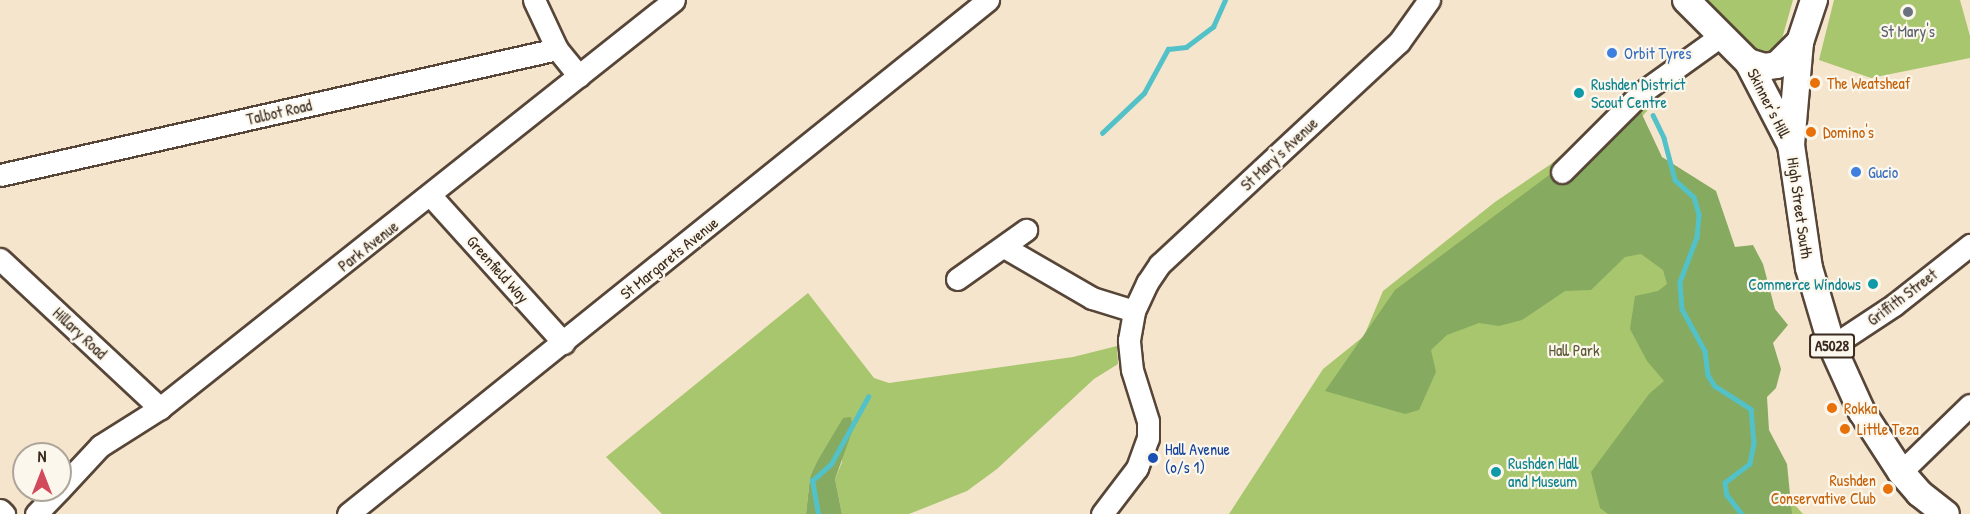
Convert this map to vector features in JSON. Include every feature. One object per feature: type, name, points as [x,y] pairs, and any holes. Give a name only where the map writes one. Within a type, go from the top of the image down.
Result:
[{"type":"main road","name":"Skinner's Hill","points":[[1686,0],[1748,62],[1791,145]]},
{"type":"main road","name":"A5028","points":[[1800,42],[1814,0]]},
{"type":"main road","name":"Skinner's Hill","points":[[1748,62],[1764,67],[1777,65],[1800,42]]},
{"type":"main road","name":"High Street South","points":[[1800,42],[1791,145],[1809,268],[1832,346],[1862,412],[1901,472],[1946,514]]},
{"type":"street","points":[[534,0],[557,49],[579,76]]},
{"type":"street","name":"Park Avenue","points":[[72,475],[100,446],[160,408],[431,196],[674,0]]},
{"type":"street","name":"St Margarets Avenue","points":[[348,514],[564,343],[988,0]]},
{"type":"street","name":"St Mary's Avenue","points":[[1102,514],[1137,468],[1148,438],[1148,421],[1130,360],[1129,340],[1134,311],[1160,264],[1392,48],[1430,0]]},
{"type":"street","points":[[1562,172],[1641,93],[1722,35]]},
{"type":"street","name":"Talbot Road","points":[[0,175],[557,49]]},
{"type":"street","name":"Greenfield Way","points":[[431,196],[564,343]]},
{"type":"street","points":[[957,279],[1026,230]]},
{"type":"street","name":"Griffith Street","points":[[1832,346],[1894,305],[1970,245]]},
{"type":"street","points":[[1004,247],[1092,298],[1134,311]]},
{"type":"street","name":"Hillary Road","points":[[0,259],[160,408]]},
{"type":"street","points":[[1901,472],[1970,405]]},
{"type":"street","name":"Park Avenue","points":[[36,514],[47,502]]},
{"type":"street","points":[[0,510],[4,514]]},
{"type":"green space","points":[[1703,0],[1793,0],[1780,46],[1766,55],[1755,54]]},
{"type":"green space","points":[[1834,0],[1960,0],[1970,36],[1970,58],[1871,78],[1819,60]]},
{"type":"green space","name":"Hall Park","points":[[1658,69],[1672,84],[1623,137],[1766,473],[1803,514],[1229,514],[1323,369],[1364,336],[1383,291],[1495,202],[1551,164]]},
{"type":"green space","points":[[1639,108],[1662,157],[1716,191],[1735,247],[1753,245],[1763,264],[1775,309],[1788,325],[1773,343],[1781,369],[1776,388],[1767,397],[1769,430],[1787,464],[1792,514],[1608,514],[1600,508],[1591,472],[1649,394],[1664,381],[1647,361],[1630,329],[1635,296],[1658,291],[1667,284],[1663,270],[1641,254],[1625,257],[1591,290],[1565,291],[1522,320],[1499,326],[1479,323],[1447,335],[1431,350],[1436,372],[1419,410],[1405,414],[1325,391],[1395,290]]},
{"type":"green space","points":[[808,293],[874,378],[889,383],[1073,357],[1117,346],[1118,364],[1094,379],[997,469],[967,491],[909,514],[842,514],[835,479],[842,462],[843,419],[810,477],[806,514],[662,514],[606,457]]},
{"type":"green space","points":[[851,417],[853,429],[835,479],[842,514],[806,514],[810,477],[843,418]]},
{"type":"waterway","points":[[1102,133],[1144,93],[1168,49],[1186,47],[1213,27],[1225,0]]},
{"type":"waterway","points":[[1653,115],[1664,138],[1675,180],[1694,197],[1699,215],[1697,237],[1680,282],[1682,309],[1705,351],[1708,375],[1715,386],[1751,409],[1754,443],[1750,464],[1725,483],[1727,495],[1742,514]]},
{"type":"waterway","points":[[818,514],[812,481],[831,464],[868,397]]},
{"type":"place","name":"St Mary's","points":[[1908,12]]},
{"type":"place","name":"Orbit Tyres","points":[[1612,53]]},
{"type":"place","name":"The Weatsheaf","points":[[1815,83]]},
{"type":"place","name":"Rushden District Scout Centre","points":[[1579,93]]},
{"type":"place","name":"Domino's","points":[[1811,132]]},
{"type":"place","name":"Gucio","points":[[1856,172]]},
{"type":"place","name":"Commerce Windows","points":[[1873,284]]},
{"type":"place","name":"Rokka","points":[[1832,408]]},
{"type":"place","name":"Little Teza","points":[[1845,429]]},
{"type":"place","name":"Hall Avenue (o/s 1)","points":[[1153,458]]},
{"type":"place","name":"Rushden Hall and Museum","points":[[1496,472]]},
{"type":"place","name":"Rushden Conservative Club","points":[[1888,489]]}]
